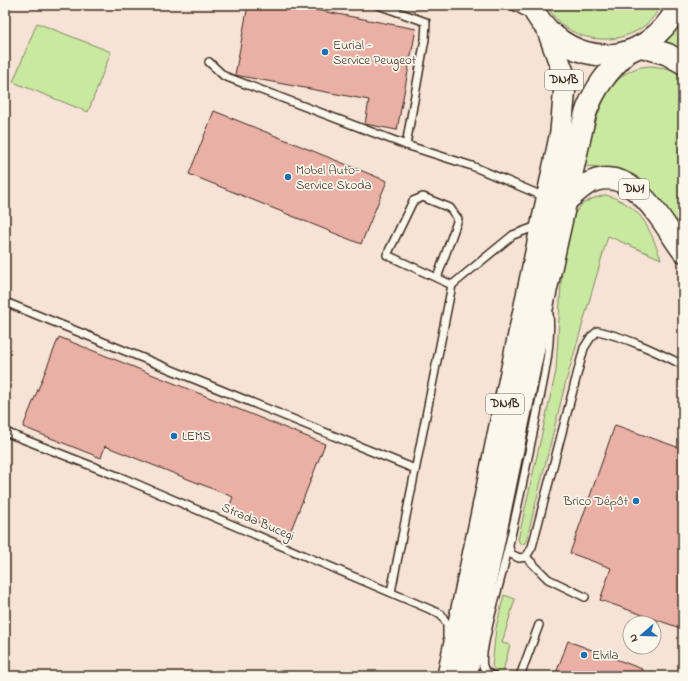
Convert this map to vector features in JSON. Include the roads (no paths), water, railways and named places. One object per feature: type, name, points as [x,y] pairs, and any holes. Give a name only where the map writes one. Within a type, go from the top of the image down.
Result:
[{"type":"main road","name":"DN1B","points":[[540,19],[561,42],[583,52],[612,55],[634,49],[649,41],[665,27],[678,5]]},
{"type":"main road","name":"DN1B","points":[[466,676],[543,304],[556,200],[565,92],[563,72],[540,19]]},
{"type":"main road","name":"DN1B","points":[[443,674],[542,225],[556,200],[589,102],[604,76],[634,49]]},
{"type":"main road","points":[[634,49],[667,54],[683,63]]},
{"type":"main road","name":"DN1","points":[[556,200],[604,178],[620,180],[638,192],[683,251]]},
{"type":"lane","points":[[378,5],[426,22],[425,39],[406,145]]},
{"type":"lane","points":[[512,5],[540,19]]},
{"type":"lane","points":[[209,62],[224,76],[406,145],[472,166],[556,200]]},
{"type":"lane","points":[[437,278],[458,219],[450,208],[423,197],[412,202],[387,255],[452,285]]},
{"type":"lane","points":[[391,592],[452,285],[512,235],[542,225]]},
{"type":"lane","points":[[5,302],[415,469]]},
{"type":"lane","points":[[494,676],[489,674],[483,666],[483,656],[488,628],[509,547],[548,356],[550,328],[549,312],[543,304]]},
{"type":"lane","points":[[526,557],[532,547],[584,348],[591,337],[598,331],[612,334],[633,341],[683,365]]},
{"type":"lane","name":"Strada Bucegi","points":[[5,432],[125,479],[442,614],[447,624],[446,642]]},
{"type":"lane","points":[[509,547],[511,554],[519,558],[526,557]]},
{"type":"lane","points":[[526,557],[548,579],[585,597]]},
{"type":"lane","points":[[520,676],[539,625]]},
{"type":"place","name":"Eurial - Service Peugeot","points":[[325,52]]},
{"type":"place","name":"Mobel Auto- Service Skoda","points":[[288,177]]},
{"type":"place","name":"LEMS","points":[[174,436]]},
{"type":"place","name":"Brico Dépôt","points":[[636,501]]},
{"type":"place","name":"Elvila","points":[[584,655]]}]
